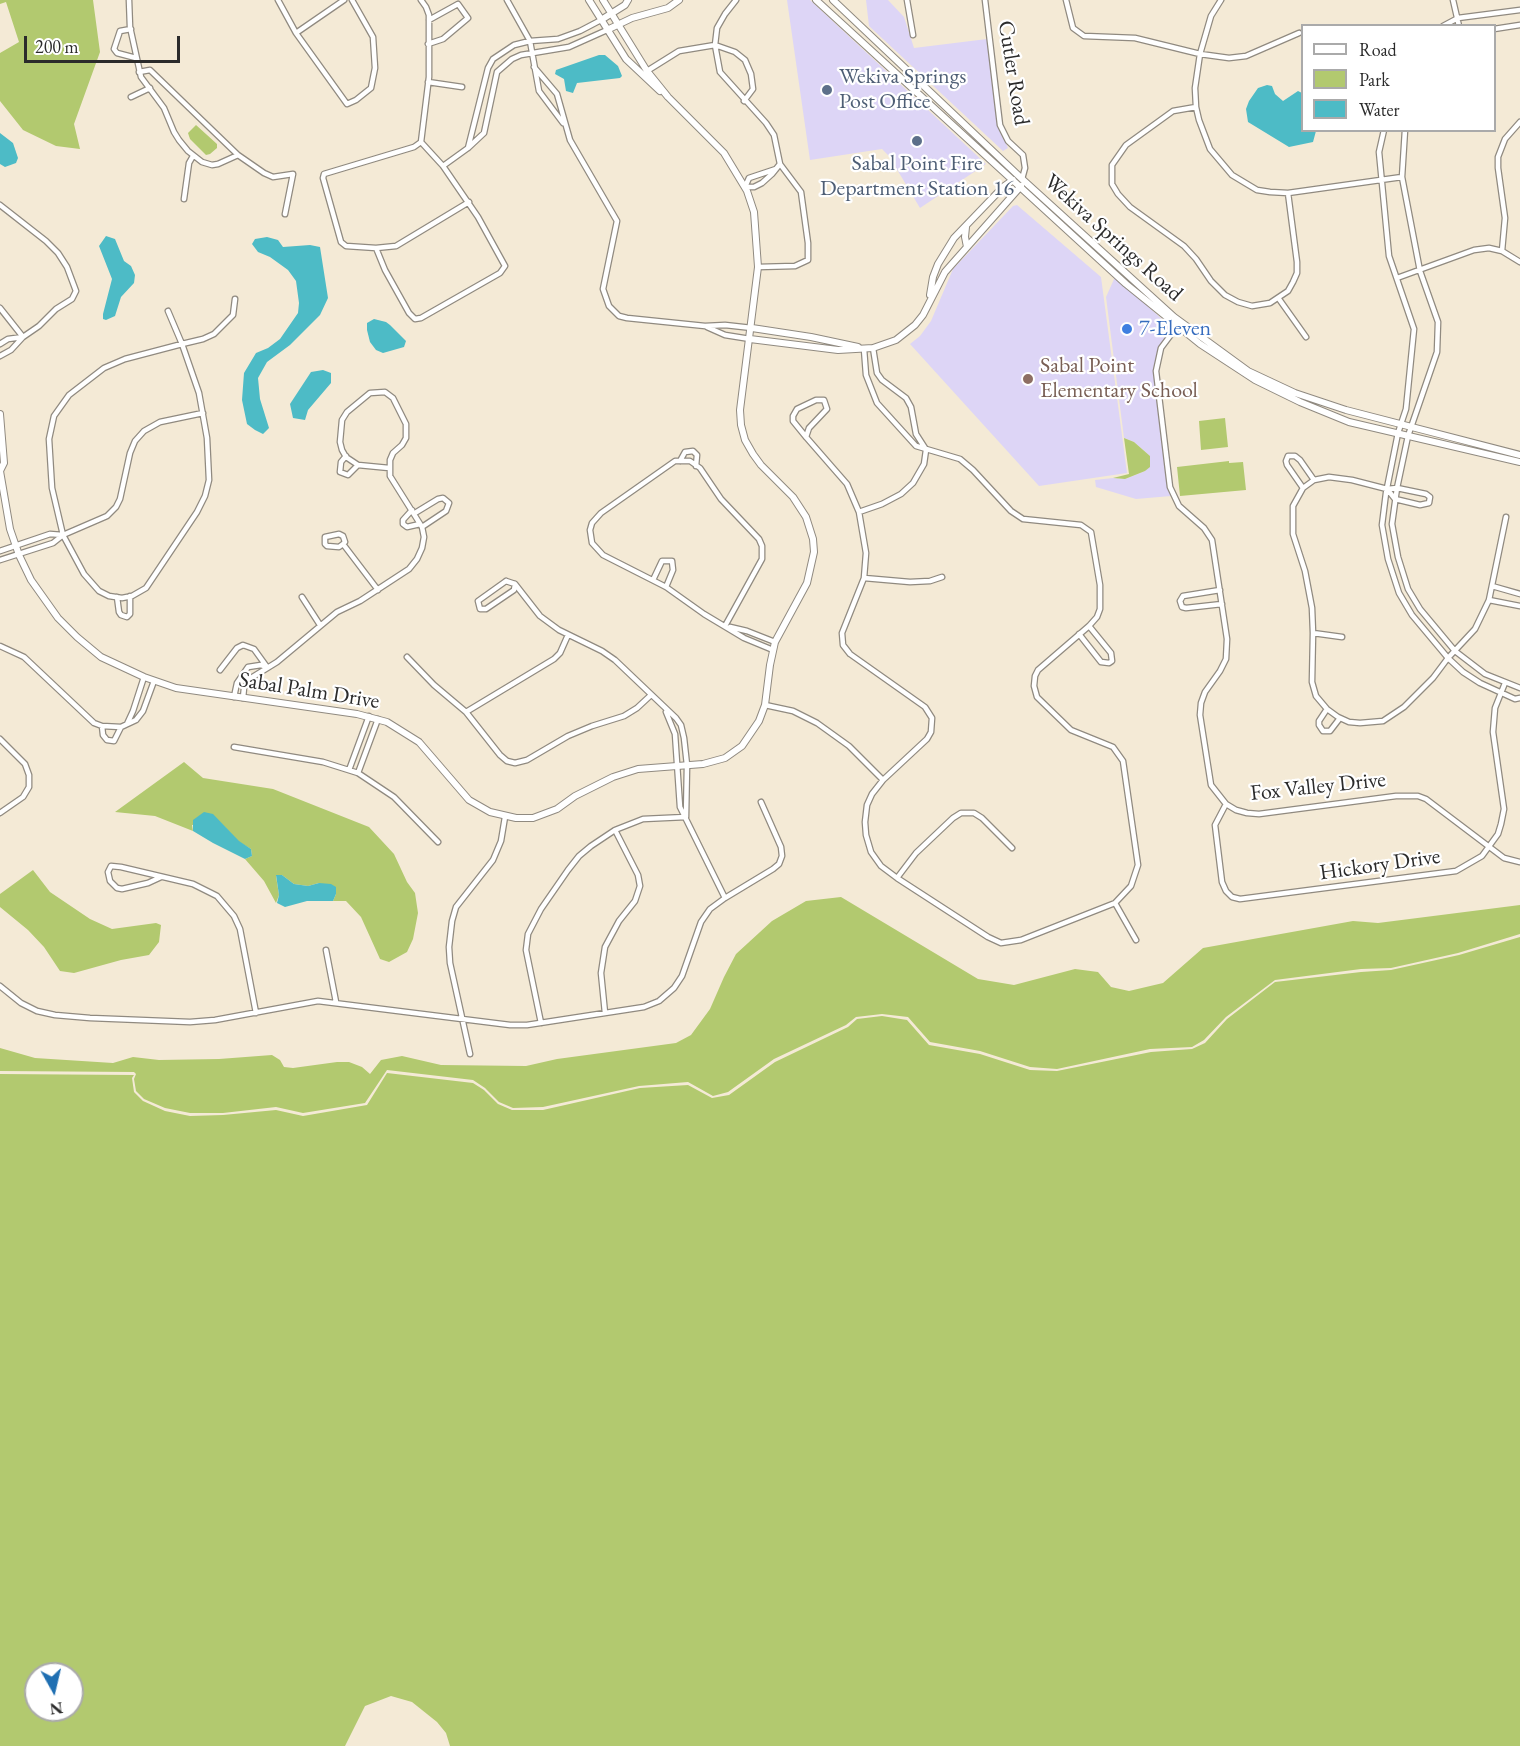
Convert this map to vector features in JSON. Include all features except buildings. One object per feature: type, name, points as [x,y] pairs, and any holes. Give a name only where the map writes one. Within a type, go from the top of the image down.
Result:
[{"type":"street","points":[[129,0],[131,29],[140,74],[164,108],[174,132],[193,156],[202,162],[212,165],[238,155]]},
{"type":"street","points":[[278,0],[296,33],[347,104],[371,88],[375,68],[373,37],[352,0]]},
{"type":"street","points":[[296,33],[344,0]]},
{"type":"street","points":[[376,248],[385,270],[409,313],[415,319],[421,318],[500,273],[505,266],[469,202],[421,142],[428,81],[429,20],[426,7],[421,0]]},
{"type":"street","points":[[507,0],[530,41],[539,91],[565,125]]},
{"type":"street","name":"Sabal Palm Drive","points":[[0,414],[4,462],[0,471],[5,510],[19,555],[45,602],[77,637],[101,657],[154,681],[197,692],[369,716],[387,722],[419,742],[469,800],[490,812],[505,817],[525,818],[546,814],[613,777],[638,769],[703,764],[725,758],[742,746],[759,721],[765,705],[773,650],[807,583],[814,552],[813,539],[807,517],[793,497],[761,465],[745,440],[741,425],[740,410],[758,267],[754,212],[745,187],[724,153],[626,59],[589,0]]},
{"type":"street","name":"Sabal Palm Drive","points":[[603,0],[647,70],[668,97]]},
{"type":"street","points":[[468,148],[488,68],[493,60],[514,45],[569,36],[612,14],[626,5],[628,0]]},
{"type":"street","points":[[442,166],[468,148],[484,133],[497,72],[512,59],[569,47],[632,18],[668,8],[680,0]]},
{"type":"street","points":[[736,0],[724,14],[717,28],[715,45],[720,72],[744,101],[757,112],[774,135],[780,164],[801,192],[808,243],[808,260],[795,266],[758,267]]},
{"type":"street","name":"Wekiva Springs Road","points":[[816,0],[1012,180],[1179,324],[1248,371],[1296,393],[1346,410],[1520,455]]},
{"type":"street","name":"Wekiva Springs Road","points":[[833,0],[1200,344],[1255,380],[1349,422],[1520,462]]},
{"type":"street","points":[[907,0],[913,35]]},
{"type":"street","name":"Cutler Road","points":[[985,0],[1000,125],[1008,141],[1023,155],[1025,168],[1022,179]]},
{"type":"street","points":[[1066,0],[1073,28],[1084,36],[1135,38],[1200,54],[1229,58],[1246,56],[1299,33]]},
{"type":"street","points":[[1221,0],[1211,16],[1200,54],[1195,88],[1196,107],[1210,149],[1232,175],[1257,190],[1288,193],[1402,177]]},
{"type":"street","points":[[1453,0],[1459,24]]},
{"type":"street","points":[[428,44],[442,39],[468,18],[458,4],[429,20]]},
{"type":"street","points":[[1447,24],[1458,18],[1520,10]]},
{"type":"street","points":[[1496,28],[1520,25]]},
{"type":"street","points":[[131,29],[120,31],[114,49],[117,53],[136,58]]},
{"type":"street","points":[[647,70],[679,51],[715,45],[735,52],[745,60],[751,74],[753,88],[744,101]]},
{"type":"street","points":[[896,73],[903,65]]},
{"type":"street","points":[[534,67],[557,94],[570,140],[617,221],[603,289],[609,306],[619,316],[705,326],[725,325],[752,328],[811,337],[864,349]]},
{"type":"street","points":[[140,74],[150,70],[238,155],[264,173],[273,177],[293,174],[285,214]]},
{"type":"street","points":[[428,81],[462,87]]},
{"type":"street","points":[[131,97],[150,88]]},
{"type":"street","points":[[1196,107],[1173,111],[1126,145],[1112,165],[1112,184],[1130,207],[1184,246],[1225,295],[1238,302],[1263,306],[1288,291],[1297,273],[1288,193]]},
{"type":"street","points":[[946,120],[954,112]]},
{"type":"street","points":[[1502,251],[1504,218],[1498,157],[1505,139],[1520,122]]},
{"type":"street","points":[[1384,132],[1379,152],[1389,256],[1414,329],[1406,409],[1398,433],[1382,525],[1388,560],[1396,585],[1412,615],[1448,658],[1480,683],[1515,699],[1520,698]]},
{"type":"street","points":[[1405,132],[1402,177],[1420,271],[1438,322],[1437,352],[1408,436],[1396,488],[1392,524],[1398,557],[1406,582],[1420,609],[1455,651],[1485,674],[1520,688]]},
{"type":"street","points":[[421,142],[414,147],[324,174],[323,178],[341,242],[346,246],[376,248],[396,246],[469,202]]},
{"type":"street","points":[[184,199],[189,163],[193,156]]},
{"type":"street","points":[[776,169],[750,178],[745,187],[754,188],[762,183],[776,169],[780,164]]},
{"type":"street","points":[[1002,171],[1003,187]]},
{"type":"street","points":[[705,326],[725,335],[838,350],[873,348],[890,343],[907,332],[923,315],[945,272],[1021,188],[1022,179],[1012,180],[1003,187],[954,238],[938,264],[929,301]]},
{"type":"street","points":[[0,205],[58,253],[76,286],[72,299],[56,309],[39,326],[0,356]]},
{"type":"street","points":[[967,247],[965,231],[968,223]]},
{"type":"street","points":[[1397,278],[1474,250],[1489,248],[1502,251],[1520,262]]},
{"type":"street","points":[[1279,298],[1306,337]]},
{"type":"street","points":[[168,311],[182,344],[199,393],[209,480],[205,496],[196,512],[146,588],[130,596],[109,596],[93,585],[71,554],[63,535],[52,488],[49,439],[54,416],[61,405],[82,384],[104,368],[125,359],[182,344],[203,339],[214,334],[233,315],[235,299]]},
{"type":"street","points":[[0,308],[22,337]]},
{"type":"street","name":"Fox Valley Drive","points":[[1179,324],[1161,348],[1156,371],[1170,487],[1179,506],[1204,528],[1212,540],[1227,639],[1226,659],[1205,692],[1201,703],[1200,715],[1210,785],[1226,804],[1236,810],[1258,814],[1396,796],[1418,796],[1426,799],[1504,858],[1520,862]]},
{"type":"street","points":[[0,344],[8,339],[22,337]]},
{"type":"street","points":[[859,512],[901,494],[913,483],[924,464],[926,450],[919,442],[911,407],[906,398],[882,380],[877,373],[873,348]]},
{"type":"street","points":[[806,437],[809,428],[827,409],[824,400],[816,400],[794,413],[793,422],[806,437],[847,484],[859,512],[866,553],[864,578],[842,633],[843,645],[850,654],[925,708],[932,718],[931,732],[927,738],[883,780],[872,794],[867,805],[866,835],[871,852],[881,866],[897,878],[988,937],[1001,943],[1021,940],[1114,903],[1131,886],[1138,865],[1123,761],[1113,747],[1071,730],[1035,692],[1035,676],[1038,670],[1097,617],[1101,596],[1094,539],[1087,528],[1072,523],[1023,519],[1011,511],[960,459],[916,446],[878,403],[866,375],[864,349]]},
{"type":"street","points":[[243,698],[246,683],[277,662],[337,612],[409,570],[417,559],[424,537],[421,525],[392,483],[389,468],[393,453],[406,438],[406,424],[393,398],[385,393],[370,393],[347,412],[342,420],[340,442],[346,456],[358,465],[389,468]]},
{"type":"street","points":[[0,560],[53,543],[63,535],[100,521],[116,507],[120,499],[130,453],[135,441],[144,431],[160,422],[203,413]]},
{"type":"street","points":[[680,461],[685,452],[693,451],[698,457],[696,466]]},
{"type":"street","points":[[346,456],[341,462],[340,472],[348,475],[358,465]]},
{"type":"street","points":[[1303,488],[1286,461],[1288,456],[1295,456],[1300,460],[1314,480]]},
{"type":"street","points":[[725,626],[762,559],[762,546],[759,539],[721,499],[700,468],[690,461],[675,461],[601,513],[592,523],[590,530],[592,543],[603,555],[666,587],[704,614],[744,638],[773,650]]},
{"type":"street","points":[[1387,489],[1395,499],[1426,506],[1431,500],[1425,494],[1321,477],[1303,488],[1293,506],[1291,518],[1293,534],[1309,589],[1313,633],[1312,682],[1316,696],[1327,709],[1340,718],[1360,723],[1383,721],[1404,707],[1475,629],[1489,600],[1506,517]]},
{"type":"street","points":[[443,498],[449,503],[446,511],[421,525],[407,527],[404,524],[404,518],[438,499],[443,498]]},
{"type":"street","points":[[0,551],[50,534],[63,535]]},
{"type":"street","points":[[343,544],[378,590]]},
{"type":"street","points":[[653,580],[662,561],[672,561],[673,570],[666,587]]},
{"type":"street","points":[[864,578],[903,582],[930,581],[942,577]]},
{"type":"street","points":[[515,584],[514,590],[486,609],[482,610],[479,607],[478,601],[493,589],[506,581],[515,584],[540,616],[568,635],[602,651],[626,670],[676,718],[681,725],[687,765],[686,817]]},
{"type":"street","points":[[1396,585],[1406,582]]},
{"type":"street","points":[[1492,586],[1520,594]]},
{"type":"street","points":[[1220,590],[1183,596],[1180,601],[1182,607],[1186,608],[1222,604]]},
{"type":"street","points":[[117,597],[121,615],[127,617],[130,614],[130,596]]},
{"type":"street","points":[[302,597],[320,625]]},
{"type":"street","points":[[1489,600],[1520,606]]},
{"type":"street","points":[[725,626],[747,631],[776,642]]},
{"type":"street","points":[[1079,634],[1101,662],[1105,664],[1112,661],[1111,653],[1089,626]]},
{"type":"street","points":[[1313,633],[1342,637]]},
{"type":"street","points":[[465,712],[554,659],[560,653],[568,635]]},
{"type":"street","points":[[220,670],[237,648],[243,645],[254,649],[267,667]]},
{"type":"street","points":[[0,646],[24,657],[94,723],[102,726],[121,727],[136,720],[143,711],[154,681]]},
{"type":"street","points":[[407,657],[434,686],[465,712],[507,761],[520,763],[568,736],[624,716],[651,695]]},
{"type":"street","points":[[234,697],[237,683],[249,667],[261,665],[267,667]]},
{"type":"street","points":[[127,724],[144,677]]},
{"type":"street","name":"Hickory Drive","points":[[1226,804],[1215,825],[1222,882],[1226,891],[1240,899],[1448,874],[1465,867],[1482,856],[1491,846],[1498,834],[1504,809],[1493,732],[1495,708],[1505,682]]},
{"type":"street","points":[[765,705],[793,711],[817,723],[849,746],[883,780]]},
{"type":"street","points":[[665,708],[675,734],[679,801],[725,898]]},
{"type":"street","points":[[1327,709],[1318,725],[1323,731],[1330,731],[1340,718]]},
{"type":"street","points":[[349,770],[369,716]]},
{"type":"street","points":[[358,773],[378,719]]},
{"type":"street","points":[[102,726],[103,735],[107,740],[114,741],[121,727]]},
{"type":"street","points":[[0,739],[25,764],[29,776],[28,787],[23,797],[0,813]]},
{"type":"street","points":[[234,747],[323,762],[358,773],[394,797],[438,842]]},
{"type":"street","points":[[0,986],[9,995],[37,1011],[67,1017],[190,1022],[215,1020],[310,1002],[336,1002],[463,1021],[510,1025],[541,1023],[644,1007],[666,996],[682,976],[701,922],[710,909],[779,864],[782,856],[781,847],[761,802]]},
{"type":"street","points":[[897,878],[916,853],[952,818],[961,813],[974,813],[982,818],[1012,848]]},
{"type":"street","points":[[470,1054],[450,955],[452,921],[456,907],[493,860],[501,841],[505,817]]},
{"type":"street","points":[[541,1023],[526,950],[530,928],[579,856],[615,830],[643,819],[686,817]]},
{"type":"street","points":[[605,1013],[601,973],[605,947],[619,921],[635,901],[639,886],[638,875],[615,830]]},
{"type":"street","points":[[160,877],[130,889],[122,889],[117,888],[110,881],[108,872],[111,866],[115,866],[160,877],[205,888],[217,896],[234,916],[240,929],[256,1013]]},
{"type":"street","points":[[1114,903],[1136,940]]},
{"type":"street","points":[[326,950],[336,1002]]},
{"type":"shaded area","points":[[787,0],[810,0],[986,164],[920,208],[889,156],[882,149],[810,160]]},
{"type":"shaded area","points":[[866,0],[888,0],[904,17],[914,48],[987,39],[998,125],[1008,148],[1003,151],[869,26]]},
{"type":"shaded area","name":"Sabal Point Elementary School","points":[[1017,205],[1101,277],[1127,473],[1039,486],[910,344],[920,336],[931,321],[953,269],[1013,206]]},
{"type":"shaded area","points":[[1115,277],[1172,328],[1159,346],[1153,371],[1171,496],[1136,499],[1096,487],[1095,480],[1125,479],[1145,471],[1150,456],[1134,442],[1124,438],[1106,297]]},
{"type":"green space","points":[[0,0],[93,0],[100,52],[74,124],[80,149],[56,146],[23,130],[0,101],[0,53],[19,42],[6,2],[0,4]]},
{"type":"green space","points":[[196,125],[217,144],[217,148],[210,154],[206,155],[190,139],[188,133]]},
{"type":"green space","points":[[1225,418],[1228,447],[1201,450],[1199,421]]},
{"type":"green space","points":[[1124,438],[1134,442],[1150,456],[1150,467],[1125,479],[1113,478],[1129,474]]},
{"type":"green space","points":[[1229,461],[1229,463],[1243,462],[1246,490],[1180,496],[1177,467]]},
{"type":"green space","points":[[184,762],[203,778],[273,789],[369,827],[394,854],[407,882],[415,893],[418,913],[413,939],[407,952],[389,962],[380,959],[361,917],[346,901],[333,901],[336,894],[319,883],[308,886],[294,884],[282,875],[276,876],[279,895],[276,903],[264,881],[245,859],[252,856],[251,849],[239,842],[220,822],[192,825],[193,831],[155,816],[115,812]]},
{"type":"green space","points":[[33,870],[50,892],[90,919],[112,929],[156,923],[161,925],[159,942],[149,955],[74,973],[60,971],[44,947],[28,930],[0,907],[0,894]]},
{"type":"green space","points":[[841,897],[978,979],[1014,985],[1075,969],[1098,972],[1111,987],[1129,991],[1163,983],[1203,948],[1353,921],[1378,923],[1520,905],[1520,934],[1458,953],[1391,968],[1361,969],[1275,980],[1226,1017],[1204,1040],[1192,1047],[1150,1049],[1057,1069],[1030,1067],[980,1051],[930,1042],[908,1017],[882,1014],[856,1017],[846,1025],[774,1059],[728,1092],[713,1096],[688,1082],[639,1086],[543,1107],[513,1108],[499,1102],[473,1080],[387,1070],[365,1103],[303,1113],[276,1107],[223,1113],[190,1113],[165,1108],[144,1099],[136,1091],[134,1072],[0,1071],[0,1048],[35,1058],[113,1063],[133,1057],[159,1060],[272,1055],[280,1060],[284,1067],[349,1062],[362,1067],[370,1074],[381,1060],[402,1056],[441,1065],[526,1066],[557,1059],[676,1043],[691,1035],[710,1009],[736,954],[772,921],[806,901]]},
{"type":"green space","points":[[1520,937],[1520,1746],[450,1746],[446,1733],[437,1722],[412,1702],[391,1696],[365,1706],[345,1746],[0,1746],[0,1074],[134,1075],[132,1078],[134,1092],[143,1101],[165,1111],[190,1116],[276,1110],[303,1116],[367,1105],[387,1073],[473,1083],[498,1104],[512,1110],[543,1110],[640,1088],[688,1085],[712,1098],[729,1095],[775,1062],[848,1027],[857,1019],[882,1016],[907,1020],[929,1045],[980,1054],[1030,1070],[1057,1071],[1151,1052],[1192,1049],[1205,1043],[1227,1019],[1275,982],[1391,970],[1459,955]]},
{"type":"water","points":[[605,55],[618,66],[622,76],[577,83],[573,93],[566,91],[564,79],[555,74],[556,70]]},
{"type":"water","points":[[1272,86],[1275,94],[1283,101],[1298,91],[1301,92],[1301,132],[1316,132],[1313,142],[1289,147],[1248,122],[1246,109],[1258,88]]},
{"type":"water","points":[[0,133],[13,143],[18,158],[16,163],[5,167],[0,164]]},
{"type":"water","points":[[106,236],[115,239],[124,261],[131,266],[135,275],[134,283],[121,297],[115,316],[106,320],[103,319],[103,314],[112,279],[99,246]]},
{"type":"water","points":[[267,237],[278,240],[283,247],[310,245],[320,247],[328,298],[320,315],[290,345],[267,362],[258,378],[260,399],[269,428],[263,434],[247,424],[242,400],[244,373],[256,353],[280,339],[298,313],[299,303],[296,281],[288,270],[270,257],[258,252],[252,244],[255,239]]},
{"type":"water","points":[[374,319],[390,325],[406,341],[404,347],[383,353],[376,350],[370,342],[367,330],[367,323]]},
{"type":"water","points":[[323,370],[331,373],[331,383],[308,410],[305,420],[293,418],[290,404],[311,372]]},
{"type":"water","points":[[204,812],[213,814],[239,841],[251,849],[252,856],[245,859],[193,831],[193,820]]},
{"type":"water","points":[[276,875],[282,875],[294,884],[308,886],[319,883],[331,884],[336,887],[336,894],[333,901],[307,901],[285,907],[277,903],[279,895]]},
{"type":"place","name":"Wekiva Springs Post Office","points":[[827,90]]},
{"type":"place","name":"Sabal Point Fire Department Station 16","points":[[917,141]]},
{"type":"place","name":"7-Eleven","points":[[1127,329]]},
{"type":"place","name":"Sabal Point Elementary School","points":[[1028,379]]}]
